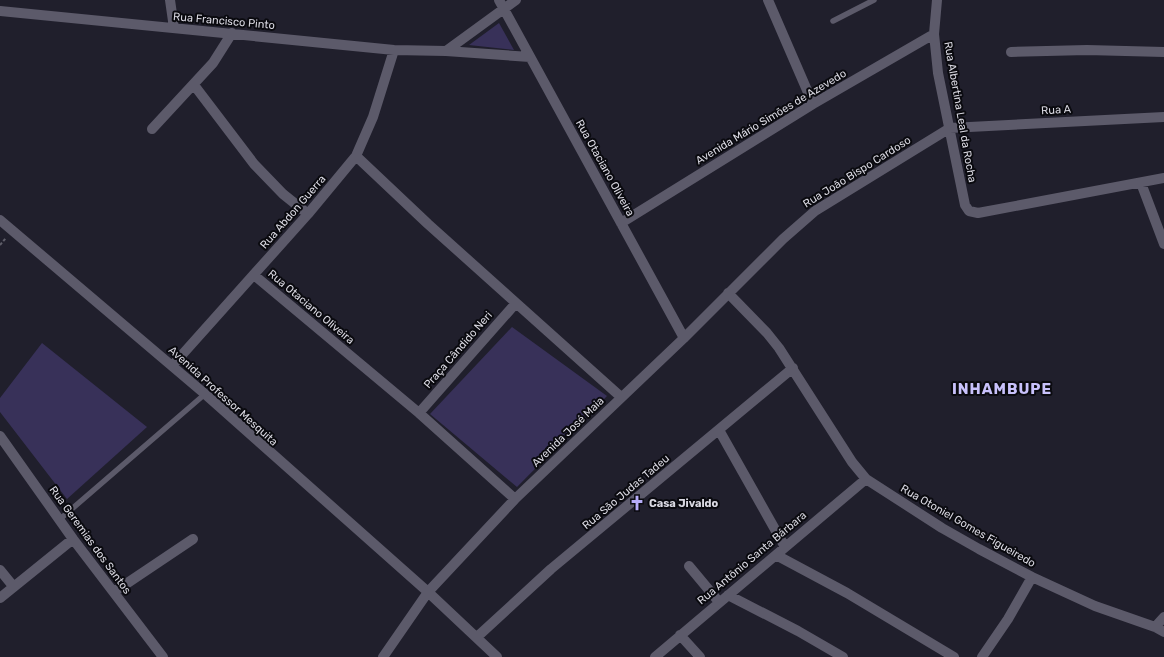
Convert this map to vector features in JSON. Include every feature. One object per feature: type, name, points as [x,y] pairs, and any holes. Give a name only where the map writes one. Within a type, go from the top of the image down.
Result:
[{"type":"street","points":[[170,0],[174,28]]},
{"type":"street","points":[[446,51],[502,5],[516,0]]},
{"type":"street","points":[[768,0],[813,104]]},
{"type":"street","name":"Rua Albertina Leal da Rocha","points":[[937,0],[934,34],[938,73],[965,205],[969,211],[978,213],[1140,183]]},
{"type":"street","name":"Rua Otaciano Oliveira","points":[[502,5],[684,338]]},
{"type":"street","name":"Rua Francisco Pinto","points":[[0,11],[394,50],[446,51],[530,57]]},
{"type":"street","points":[[152,129],[213,63],[232,33]]},
{"type":"street","name":"Avenida Mário Simões de Azevedo","points":[[621,223],[813,104],[934,34]]},
{"type":"street","name":"Rua Abdon Guerra","points":[[172,366],[308,214],[356,156],[373,117],[394,50]]},
{"type":"street","points":[[1011,52],[1087,50],[1164,52]]},
{"type":"street","points":[[194,85],[254,164],[283,194],[308,214]]},
{"type":"street","name":"Rua A","points":[[950,128],[1164,117]]},
{"type":"street","name":"Rua João Bispo Cardoso","points":[[728,293],[815,211],[950,128]]},
{"type":"street","points":[[356,156],[621,397]]},
{"type":"street","points":[[1164,178],[1140,183],[1164,244]]},
{"type":"street","name":"Avenida Professor Mesquita","points":[[0,220],[205,394],[428,592],[497,657]]},
{"type":"street","name":"Rua Otaciano Oliveira","points":[[254,275],[419,413],[515,499]]},
{"type":"street","name":"Avenida José Maia","points":[[383,657],[428,592],[515,499],[684,338],[728,293]]},
{"type":"street","name":"Rua Otoniel Gomes Figueiredo","points":[[728,293],[767,333],[793,368],[852,462],[866,479],[942,528],[1032,577],[1095,606],[1160,629]]},
{"type":"street","name":"Praça Cândido Neri","points":[[419,413],[516,303]]},
{"type":"street","name":"Rua São Judas Tadeu","points":[[476,637],[551,569],[793,368]]},
{"type":"street","points":[[719,430],[785,546]]},
{"type":"street","name":"Rua Geremias dos Santos","points":[[0,436],[73,539],[163,657]]},
{"type":"street","name":"Rua Antônio Santa Bárbara","points":[[655,657],[866,479]]},
{"type":"street","points":[[0,598],[73,539]]},
{"type":"street","points":[[114,592],[193,540]]},
{"type":"street","points":[[776,555],[847,593],[954,657]]},
{"type":"street","points":[[689,566],[719,602]]},
{"type":"street","points":[[0,570],[13,586]]},
{"type":"street","points":[[982,657],[1008,619],[1032,577]]},
{"type":"street","points":[[728,595],[798,631],[843,657]]},
{"type":"street","points":[[1160,629],[1164,617]]},
{"type":"street","points":[[680,635],[700,657]]},
{"type":"lane","points":[[833,21],[874,0]]},
{"type":"lane","points":[[59,520],[205,394]]},
{"type":"shaded area","points":[[499,23],[514,50],[469,45]]},
{"type":"shaded area","points":[[512,327],[607,396],[517,487],[430,414]]},
{"type":"shaded area","points":[[42,343],[147,427],[67,499],[0,412],[0,398]]},
{"type":"place","name":"Casa Jivaldo","points":[[637,503]]},
{"type":"district","name":"INHAMBUPE","points":[[1002,389]]}]
